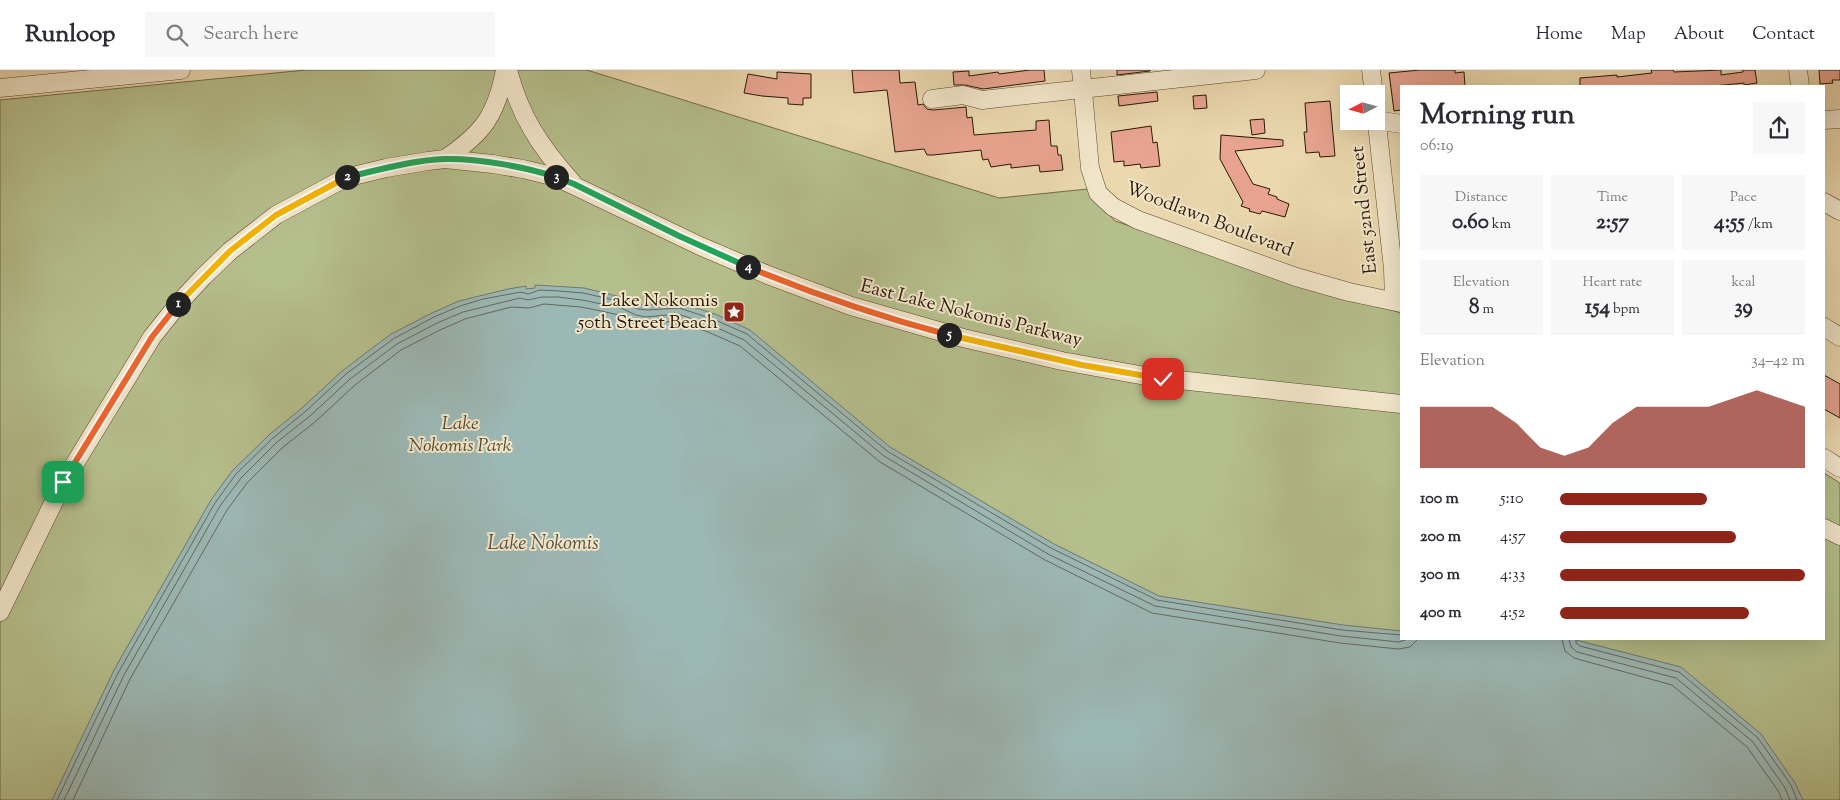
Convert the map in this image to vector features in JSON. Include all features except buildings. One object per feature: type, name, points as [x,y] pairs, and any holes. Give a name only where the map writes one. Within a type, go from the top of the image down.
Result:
[{"type":"street","points":[[0,88],[74,75],[181,70]]},
{"type":"street","points":[[445,159],[473,138],[489,119],[499,96],[506,70]]},
{"type":"street","points":[[506,70],[528,125],[545,150],[574,184]]},
{"type":"street","name":"Woodlawn Boulevard","points":[[1081,70],[1087,149],[1091,173],[1098,193],[1113,207],[1138,220],[1296,276],[1331,287],[1398,302]]},
{"type":"street","points":[[932,99],[963,96],[982,100],[1256,70]]},
{"type":"street","points":[[1371,70],[1373,85]]},
{"type":"street","points":[[1798,70],[1800,85]]},
{"type":"street","points":[[1825,120],[1840,119]]},
{"type":"street","points":[[1385,121],[1400,124]]},
{"type":"street","name":"East 52nd Street","points":[[1379,130],[1394,213],[1393,268],[1398,302]]},
{"type":"street","name":"East Lake Nokomis Parkway","points":[[0,612],[59,491],[152,337],[203,277],[230,251],[276,215],[345,178],[386,168],[445,159],[523,168],[550,175],[574,184],[679,236],[753,269],[836,300],[933,330],[1045,357],[1129,374],[1400,404]]},
{"type":"street","points":[[1825,203],[1840,211]]},
{"type":"street","points":[[1825,328],[1840,337]]},
{"type":"street","points":[[1825,459],[1840,468]]},
{"type":"street","points":[[1825,528],[1840,536]]},
{"type":"green space","name":"Lake Nokomis Park","points":[[306,70],[587,70],[999,198],[1088,189],[1115,221],[1203,251],[1400,313],[1400,640],[1825,640],[1825,474],[1840,483],[1840,800],[0,800],[0,100]]},
{"type":"water","name":"Lake Nokomis","points":[[535,285],[584,288],[647,305],[680,303],[715,314],[750,330],[890,447],[1054,544],[1159,596],[1343,625],[1400,631],[1400,640],[1576,640],[1681,667],[1761,734],[1795,783],[1803,800],[52,800],[114,670],[211,500],[232,471],[270,434],[302,408],[342,371],[391,334],[459,301],[508,289],[526,286],[526,289],[535,288]]},
{"type":"place","name":"Lake Nokomis 50th Street Beach","points":[[734,312]]},
{"type":"route","points":[[63,482],[152,337],[180,302],[230,251],[276,215],[345,178],[386,168],[445,159],[523,168],[556,177],[747,267],[831,299],[896,320],[949,335],[1045,357],[1163,379]]}]
